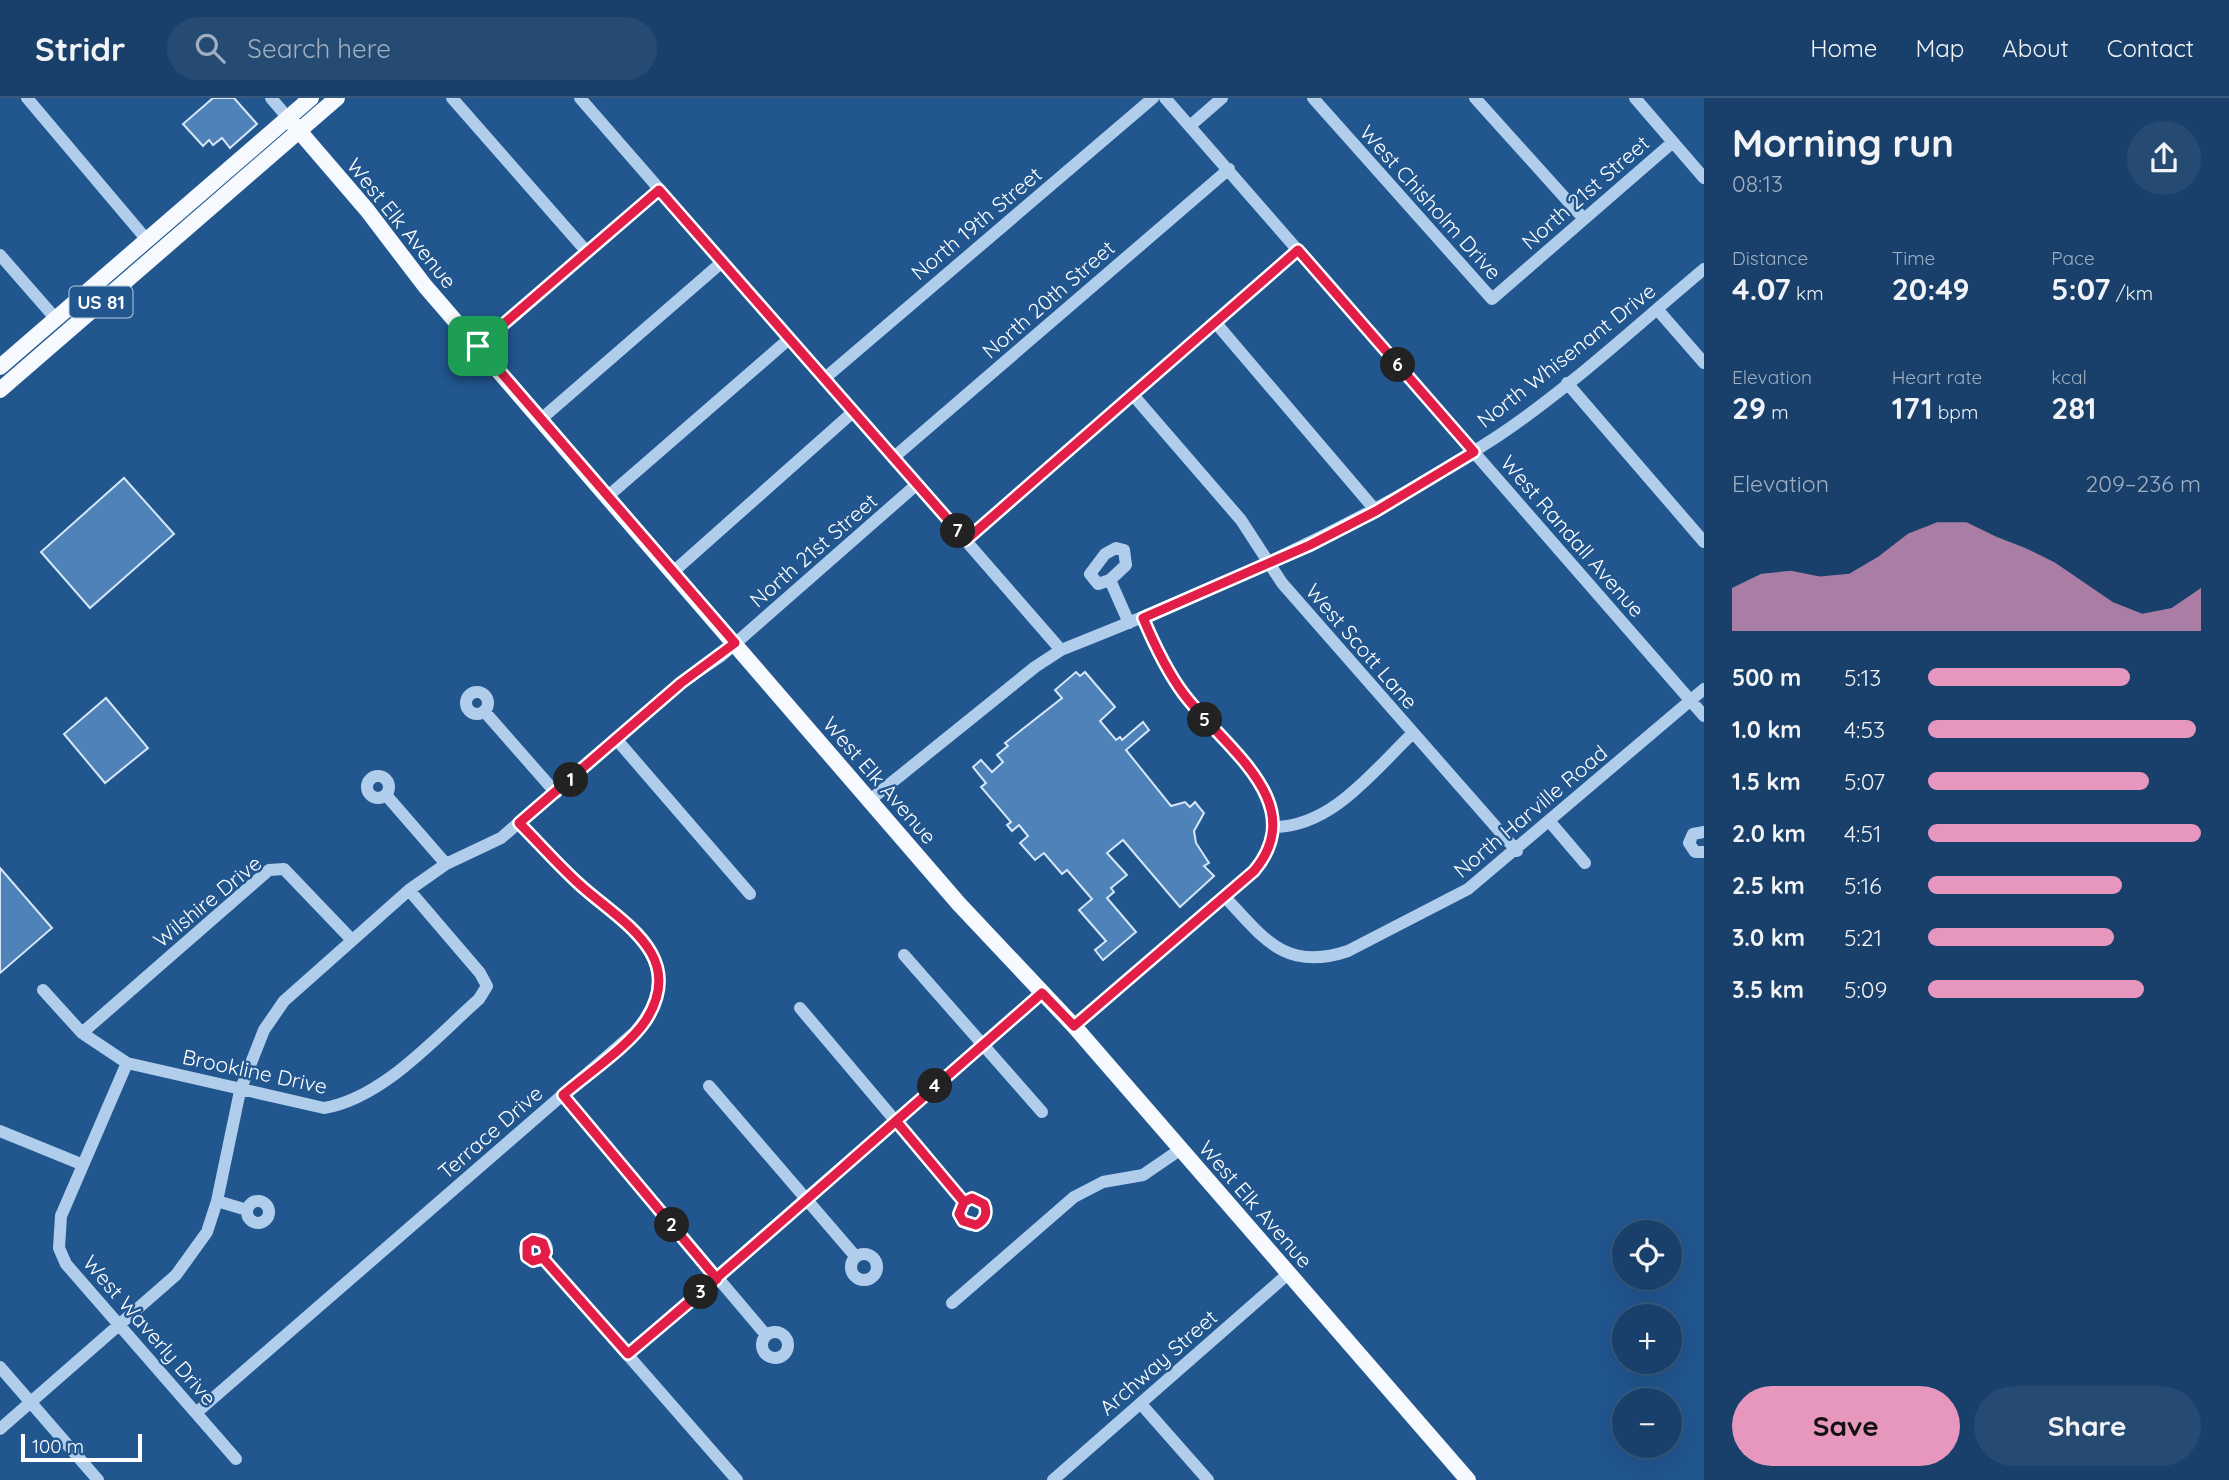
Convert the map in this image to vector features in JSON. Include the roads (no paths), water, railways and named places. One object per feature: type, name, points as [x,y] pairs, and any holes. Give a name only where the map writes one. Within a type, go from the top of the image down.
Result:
[{"type":"main road","name":"US 81","points":[[0,367],[311,98]]},
{"type":"main road","name":"US 81","points":[[0,390],[337,98]]},
{"type":"main road","name":"West Elk Avenue","points":[[288,118],[540,420],[959,904],[1074,1026],[1468,1480]]},
{"type":"main road","points":[[141,245],[146,263]]},
{"type":"street","points":[[27,98],[141,245]]},
{"type":"street","name":"West Elk Avenue","points":[[271,98],[288,118]]},
{"type":"street","points":[[452,98],[587,253]]},
{"type":"street","points":[[580,98],[1061,650]]},
{"type":"street","name":"North 19th Street","points":[[825,378],[1153,98]]},
{"type":"street","name":"West Randall Avenue","points":[[1165,98],[1704,716]]},
{"type":"street","points":[[1191,125],[1222,98]]},
{"type":"street","name":"West Chisholm Drive","points":[[1312,98],[1492,299]]},
{"type":"street","points":[[1475,98],[1584,219]]},
{"type":"street","points":[[1635,98],[1704,178]]},
{"type":"street","name":"North 21st Street","points":[[1492,299],[1673,142]]},
{"type":"street","name":"North 20th Street","points":[[893,458],[1229,169]]},
{"type":"street","points":[[478,346],[659,190]]},
{"type":"street","points":[[966,540],[1298,250]]},
{"type":"street","points":[[0,255],[56,319]]},
{"type":"street","points":[[540,420],[721,263]]},
{"type":"street","name":"North Whisenant Drive","points":[[870,800],[1035,667],[1061,650],[1143,618],[1268,563],[1376,511],[1474,452],[1567,383],[1704,269]]},
{"type":"street","points":[[1657,309],[1704,363]]},
{"type":"street","points":[[1215,322],[1376,511]]},
{"type":"street","points":[[607,497],[789,339]]},
{"type":"street","points":[[1567,383],[1703,540]]},
{"type":"street","name":"West Scott Lane","points":[[1133,395],[1241,520],[1268,563],[1517,851]]},
{"type":"street","points":[[673,572],[853,412]]},
{"type":"street","name":"North 21st Street","points":[[0,1429],[176,1275],[195,1253],[207,1232],[217,1201],[240,1091],[264,1030],[284,1001],[409,890],[446,864],[485,847],[556,793],[681,683],[735,643],[916,485]]},
{"type":"street","points":[[1110,580],[1129,623]]},
{"type":"street","points":[[1074,1026],[1225,897],[1263,860],[1275,827],[1269,799],[1258,780],[1184,694],[1168,671],[1143,618]]},
{"type":"street","name":"North Harville Road","points":[[1225,897],[1263,939],[1279,950],[1310,959],[1327,958],[1435,908],[1468,889],[1517,851],[1704,689]]},
{"type":"street","points":[[484,711],[556,793]]},
{"type":"street","points":[[1275,827],[1292,827],[1329,812],[1413,733]]},
{"type":"street","points":[[617,740],[750,894]]},
{"type":"street","points":[[386,795],[446,864]]},
{"type":"street","points":[[1550,822],[1585,863]]},
{"type":"street","name":"Terrace Drive","points":[[196,1413],[646,1020],[657,986],[653,953],[641,936],[581,886],[519,823]]},
{"type":"street","points":[[1704,832],[1696,832],[1689,840],[1692,849],[1704,852]]},
{"type":"street","name":"Wilshire Drive","points":[[82,1033],[269,870],[284,869],[352,940]]},
{"type":"street","name":"Brookline Drive","points":[[43,990],[82,1033],[127,1063],[240,1091],[324,1108],[344,1105],[373,1091],[480,999],[487,986],[480,973],[409,890]]},
{"type":"street","points":[[904,955],[1042,1112]]},
{"type":"street","points":[[628,1354],[1042,993]]},
{"type":"street","points":[[800,1008],[964,1202]]},
{"type":"street","name":"West Waverly Drive","points":[[127,1063],[81,1164],[61,1216],[60,1248],[66,1264],[236,1459]]},
{"type":"street","points":[[709,1086],[856,1257]]},
{"type":"street","points":[[563,1095],[766,1335]]},
{"type":"street","points":[[0,1131],[81,1164]]},
{"type":"street","points":[[952,1303],[1074,1197],[1103,1182],[1143,1175],[1181,1149]]},
{"type":"street","points":[[217,1201],[247,1210]]},
{"type":"street","points":[[543,1258],[737,1480]]},
{"type":"street","name":"Archway Street","points":[[1053,1480],[1289,1273]]},
{"type":"street","points":[[0,1367],[98,1480]]},
{"type":"street","points":[[1141,1404],[1208,1480]]}]
